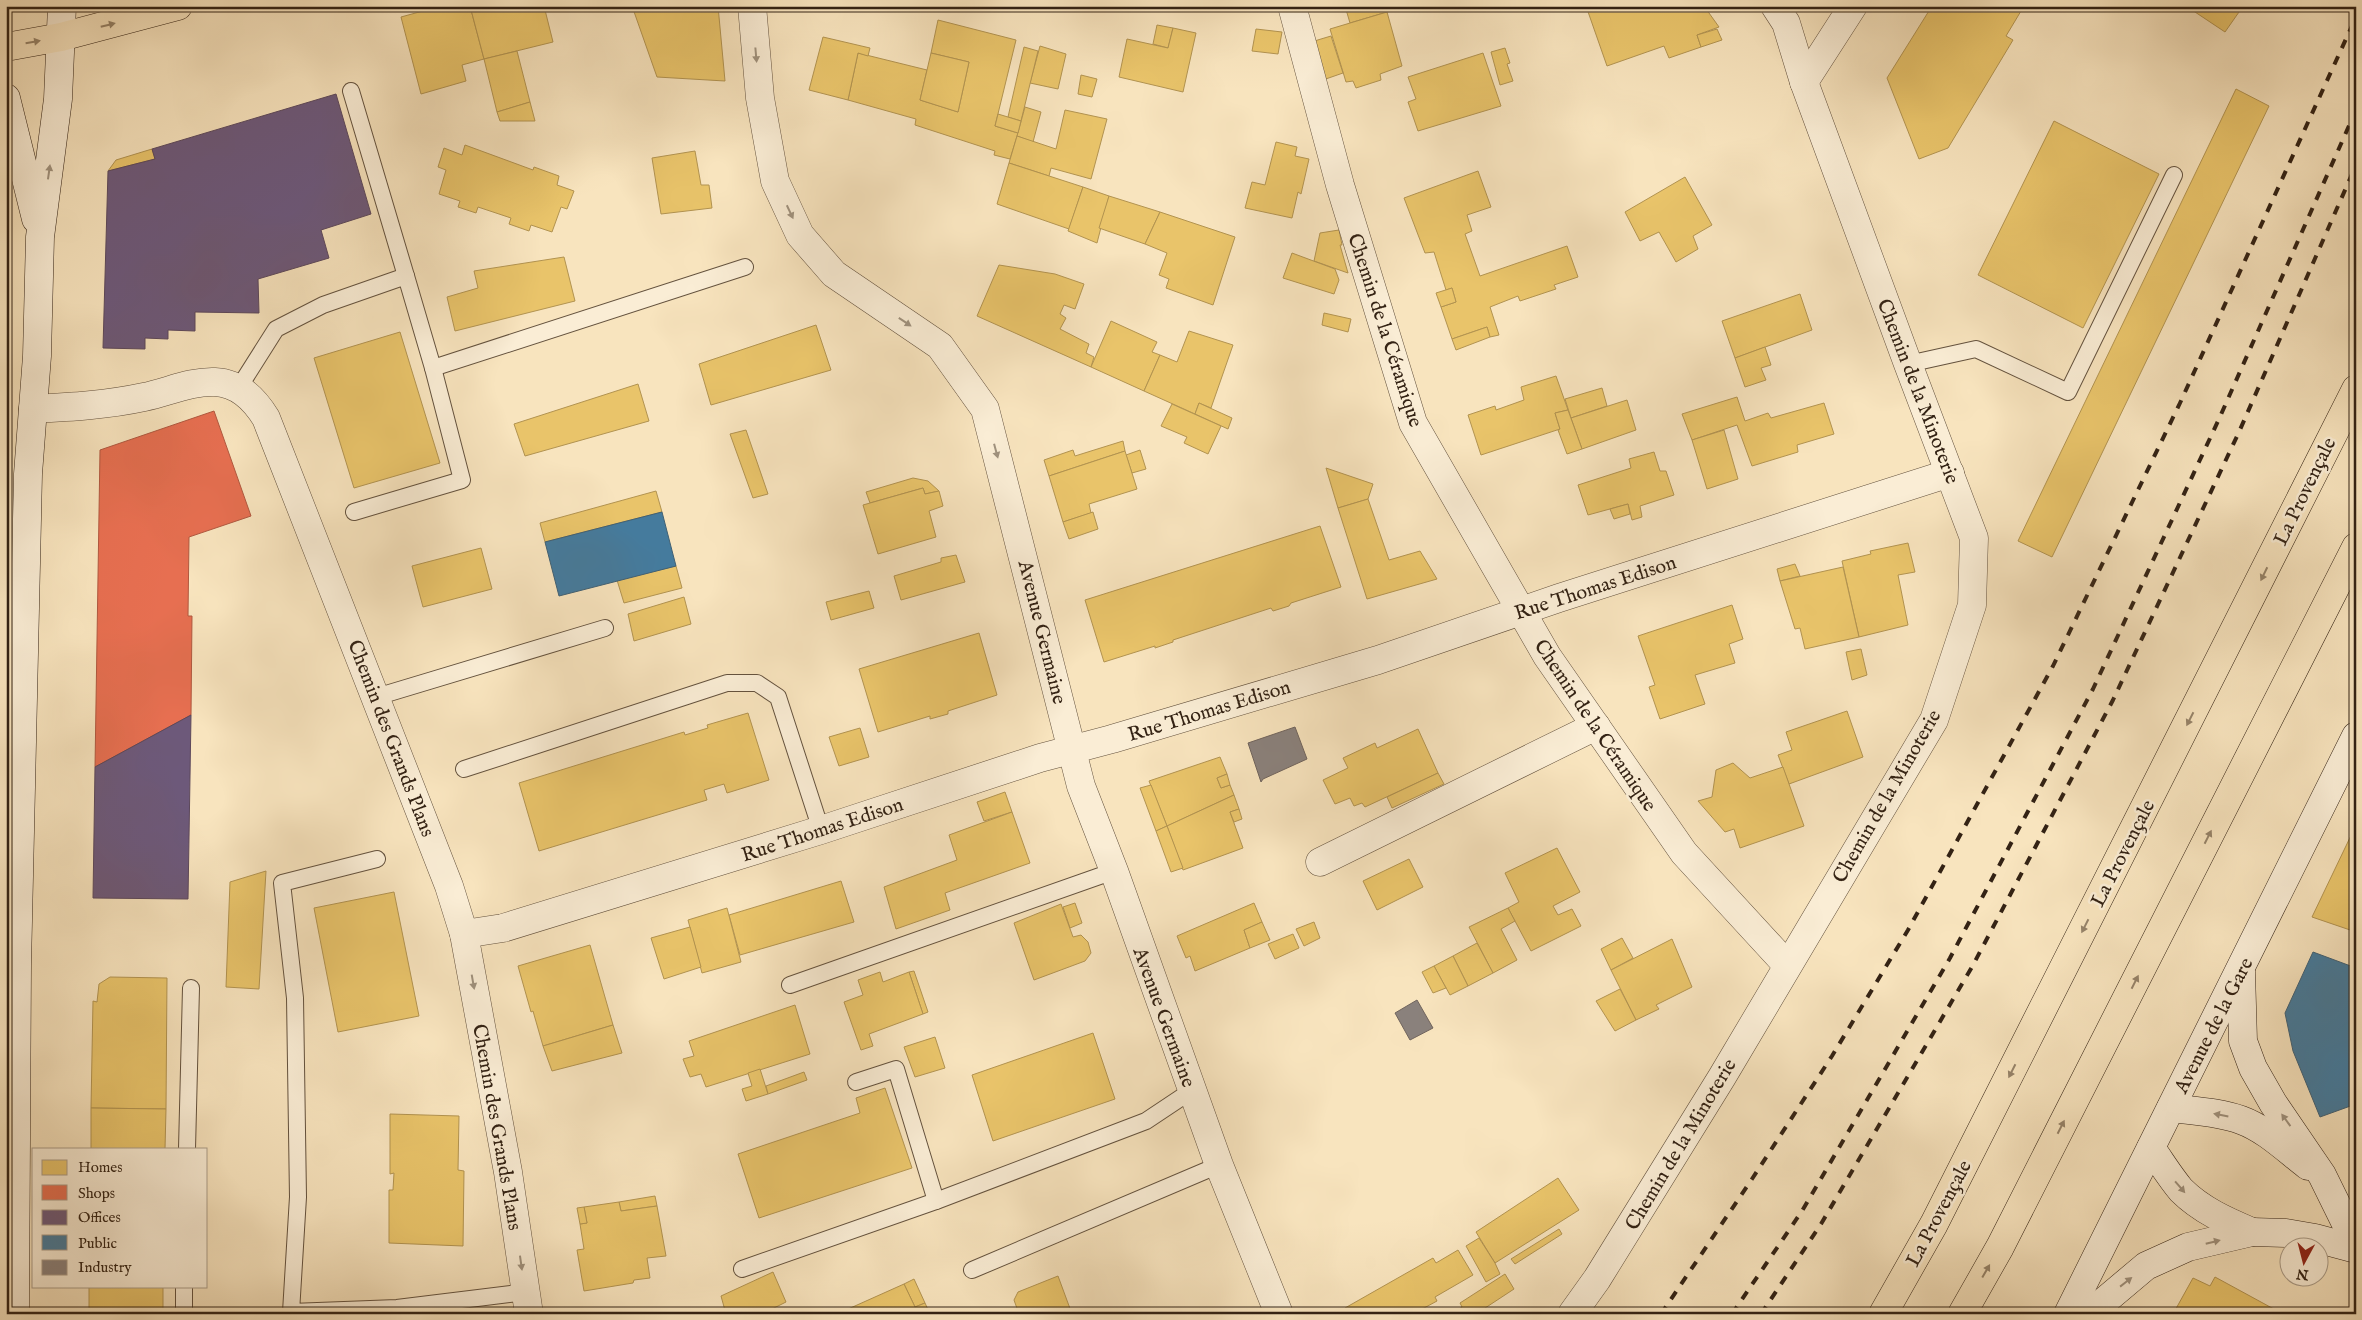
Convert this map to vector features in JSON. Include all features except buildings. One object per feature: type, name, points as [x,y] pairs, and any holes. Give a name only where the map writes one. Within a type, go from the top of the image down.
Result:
[{"type":"main road","points":[[6,46],[61,37],[178,6]]},
{"type":"main road","name":"La Provençale","points":[[1883,1314],[1934,1224],[2356,389]]},
{"type":"main road","points":[[1962,1314],[2005,1238],[2356,547]]},
{"type":"street","points":[[15,1314],[18,956],[28,474],[33,410],[40,237],[58,99],[62,6]]},
{"type":"street","name":"Avenue Germaine","points":[[752,6],[760,98],[775,181],[800,235],[834,274],[940,346],[985,409],[1081,786],[1114,872],[1191,1091],[1279,1314]]},
{"type":"street","name":"Chemin de la Céramique","points":[[1292,6],[1340,185],[1413,423],[1547,656],[1684,853],[1787,965]]},
{"type":"street","name":"Chemin de la Minoterie","points":[[1572,1314],[1598,1279],[1722,1077],[1934,720],[1972,606],[1974,538],[1804,82],[1786,23],[1775,6]]},
{"type":"street","points":[[1804,82],[1853,6]]},
{"type":"street","points":[[6,98],[23,158],[40,237]]},
{"type":"street","name":"Chemin des Grands Plans","points":[[33,410],[100,405],[146,397],[194,383],[217,382],[238,389],[255,400],[266,418],[449,886],[464,934],[508,1172],[527,1303]]},
{"type":"street","name":"Rue Thomas Edison","points":[[464,934],[503,928],[822,830],[1040,758],[1378,660],[1520,611],[1950,473]]},
{"type":"street","points":[[1320,862],[1596,726]]},
{"type":"street","name":"Avenue de la Gare","points":[[2068,1314],[2356,736]]},
{"type":"street","points":[[2241,968],[2243,1041],[2253,1068],[2273,1104],[2322,1175],[2356,1244]]},
{"type":"street","points":[[2171,1108],[2222,1115],[2241,1120],[2260,1129],[2322,1175]]},
{"type":"street","points":[[2151,1148],[2181,1189],[2198,1204],[2221,1219],[2252,1232]]},
{"type":"street","points":[[2089,1314],[2146,1266],[2170,1254],[2252,1232],[2286,1233],[2316,1238],[2356,1249]]},
{"type":"lane","points":[[351,91],[433,368],[462,480],[354,512]]},
{"type":"lane","points":[[1908,364],[1976,349],[2068,392],[2174,175]]},
{"type":"lane","points":[[433,368],[745,267]]},
{"type":"lane","points":[[238,389],[276,329],[323,305],[406,276]]},
{"type":"lane","points":[[376,697],[605,628]]},
{"type":"lane","points":[[464,769],[727,683],[757,683],[778,696],[822,830]]},
{"type":"lane","points":[[377,859],[282,883],[296,998],[298,1197],[288,1313],[527,1303]]},
{"type":"lane","points":[[790,985],[1114,872]]},
{"type":"lane","points":[[187,1148],[191,988]]},
{"type":"lane","points":[[856,1082],[896,1069],[936,1201]]},
{"type":"lane","points":[[742,1269],[936,1201],[1146,1121],[1191,1091]]},
{"type":"lane","points":[[972,1270],[1219,1165]]},
{"type":"lane","points":[[184,1288],[184,1314]]},
{"type":"railway","points":[[1661,1314],[1832,1056],[1908,930],[2053,666],[2180,403],[2356,17]]},
{"type":"railway","points":[[1732,1314],[1802,1211],[1950,958],[2093,689],[2219,419],[2356,110]]},
{"type":"railway","points":[[1761,1314],[1821,1224],[1972,967],[2113,700],[2239,432],[2356,165]]}]
